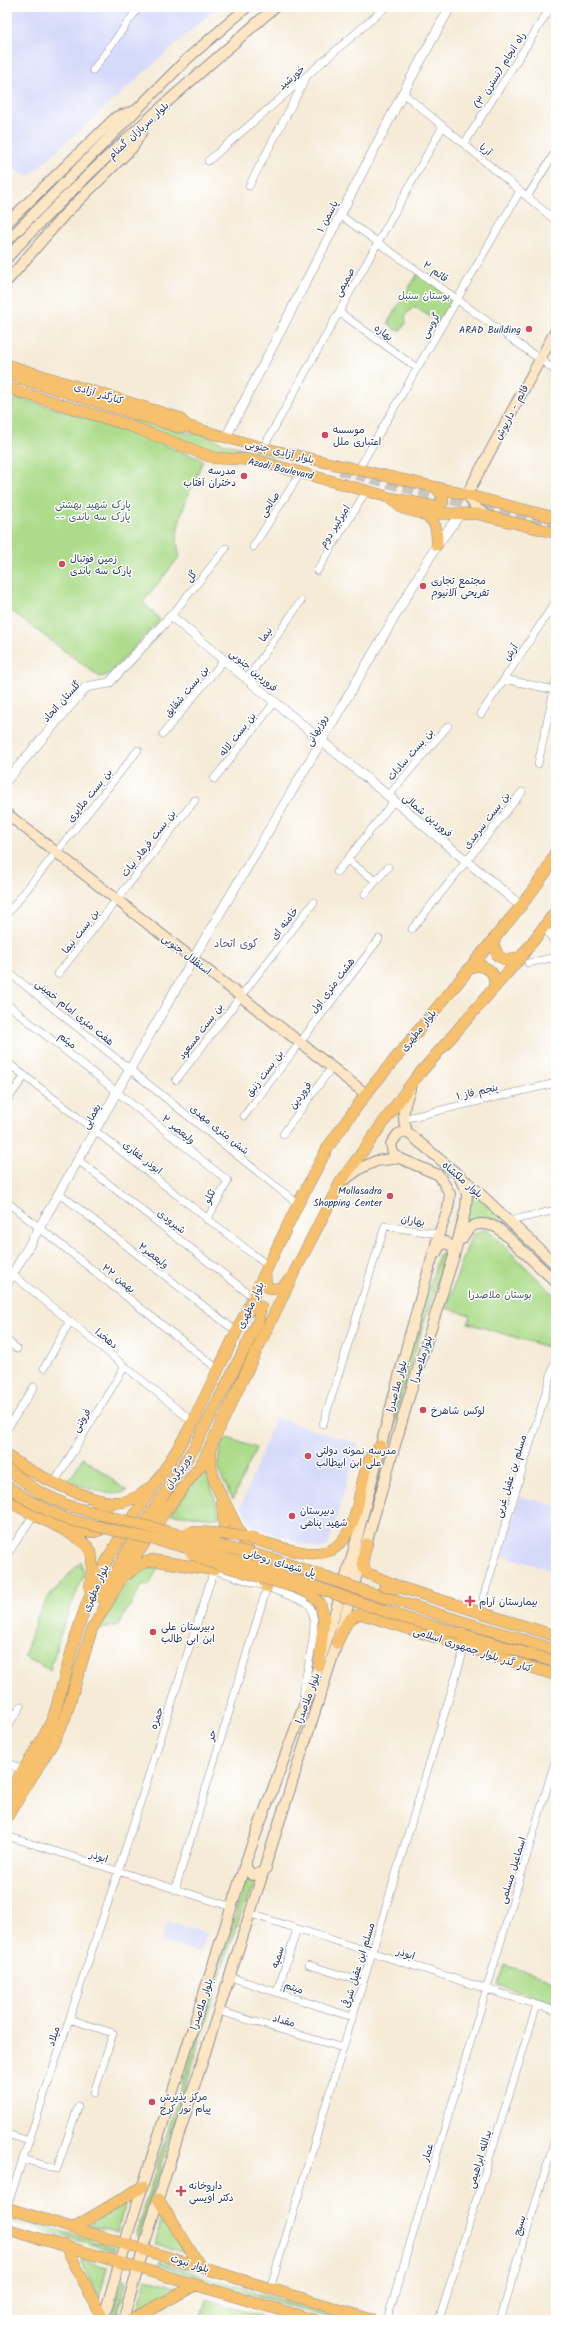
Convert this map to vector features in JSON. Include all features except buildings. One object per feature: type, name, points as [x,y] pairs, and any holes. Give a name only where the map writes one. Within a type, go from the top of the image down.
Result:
[{"type":"main road","name":"بلوار سربازان گمنام","points":[[7,240],[187,59],[247,7]]},
{"type":"main road","name":"بلوار سربازان گمنام","points":[[7,258],[52,212],[149,120],[275,7]]},
{"type":"main road","points":[[7,223],[116,117],[136,110]]},
{"type":"main road","points":[[7,281],[65,214],[133,147],[149,120]]},
{"type":"main road","name":"قائم - داریوش","points":[[467,494],[556,330]]},
{"type":"main road","name":"کنارگذر آزادی","points":[[7,365],[147,408],[182,420],[187,426]]},
{"type":"main road","name":"بلوار آزادی جنوبی","points":[[7,374],[178,427],[187,426],[263,448],[467,494],[556,517]]},
{"type":"main road","name":"Azadi Boulevard","points":[[7,388],[128,425],[214,458],[255,460],[301,472],[367,490],[390,498],[402,508],[420,513],[487,516],[556,533]]},
{"type":"main road","points":[[390,498],[437,507],[443,502],[443,496],[435,487]]},
{"type":"main road","points":[[467,494],[477,509],[487,516]]},
{"type":"main road","points":[[420,513],[433,521],[436,528],[437,545]]},
{"type":"main road","name":"استقلال جنوبی","points":[[7,814],[366,1094]]},
{"type":"main road","name":"بلوار مطهری","points":[[7,1796],[52,1719],[76,1636],[90,1596],[117,1542],[162,1475],[193,1422],[246,1314],[266,1269],[328,1147],[366,1094],[521,906],[546,872],[556,851]]},
{"type":"main road","name":"بلوار مطهری","points":[[7,1817],[54,1741],[65,1718],[92,1629],[121,1579],[166,1510],[200,1466],[294,1272],[340,1183],[414,1080],[494,986],[524,960],[544,927],[556,911]]},
{"type":"main road","points":[[497,934],[493,943],[498,956],[506,960],[524,960]]},
{"type":"main road","points":[[470,967],[478,966],[488,968],[492,972],[495,981],[494,986]]},
{"type":"main road","points":[[400,1158],[393,1153],[391,1144],[398,1134],[407,1132],[403,1119],[404,1104],[414,1080]]},
{"type":"main road","name":"بلوار ملکشاه","points":[[407,1132],[458,1174],[556,1265]]},
{"type":"main road","points":[[340,1183],[361,1168],[376,1161],[400,1158]]},
{"type":"main road","name":"بلوار ملاصدرا","points":[[120,2242],[142,2187],[246,1861],[304,1710],[319,1664],[351,1560],[380,1446],[438,1234],[448,1209],[450,1194],[446,1184],[439,1175],[400,1158]]},
{"type":"main road","name":"بلوارملاصدرا","points":[[367,1544],[409,1396],[454,1256],[466,1208],[467,1194],[458,1174]]},
{"type":"main road","points":[[454,1256],[466,1230],[476,1224],[488,1224],[498,1228],[556,1282]]},
{"type":"main road","points":[[428,1275],[442,1243],[450,1244],[454,1256]]},
{"type":"main road","points":[[266,1269],[266,1285],[275,1290],[282,1288],[294,1272]]},
{"type":"main road","name":"دوربرگردان","points":[[92,1629],[98,1607],[113,1575],[194,1448],[218,1403],[262,1312],[262,1307],[255,1305],[246,1314]]},
{"type":"main road","points":[[211,1445],[211,1467],[222,1500],[267,1587]]},
{"type":"main road","points":[[174,1532],[210,1532],[224,1534],[309,1554],[322,1554],[332,1550],[341,1543],[351,1528],[370,1458],[380,1446]]},
{"type":"main road","points":[[7,1456],[54,1483],[84,1494],[120,1502],[146,1491],[162,1475]]},
{"type":"main road","name":"پل شهدای روحانی","points":[[7,1469],[39,1492],[69,1506],[174,1532],[276,1560],[366,1592],[556,1650]]},
{"type":"main road","name":"پل شهدای روحانی","points":[[7,1486],[31,1502],[66,1518],[177,1544],[294,1578],[399,1616],[556,1662]]},
{"type":"main road","points":[[64,1530],[94,1532],[103,1526],[107,1514],[106,1508],[84,1494]]},
{"type":"main road","points":[[7,1500],[33,1516],[80,1539],[90,1551],[92,1560],[90,1596]]},
{"type":"main road","points":[[121,1579],[140,1565],[152,1560],[214,1570],[224,1527],[222,1500]]},
{"type":"main road","points":[[177,1544],[207,1561],[300,1589],[310,1594],[320,1603],[324,1619],[319,1664]]},
{"type":"main road","points":[[367,1544],[363,1561],[363,1568],[367,1573],[402,1588],[556,1636]]},
{"type":"main road","name":"بلوار ملاصدرا","points":[[123,2320],[158,2199],[266,1868],[367,1544]]},
{"type":"main road","points":[[390,1622],[380,1616],[378,1612],[380,1595],[388,1587],[402,1588]]},
{"type":"main road","name":"کنار گذر بلوار جمهوری اسلامی","points":[[337,1643],[349,1620],[355,1615],[362,1614],[556,1675]]},
{"type":"main road","points":[[246,1861],[246,1868],[252,1874],[261,1873],[266,1868]]},
{"type":"main road","points":[[73,2228],[142,2187]]},
{"type":"main road","points":[[158,2199],[200,2266]]},
{"type":"main road","name":"بلوار نبوت","points":[[7,2208],[373,2320]]},
{"type":"main road","name":"بلوار نبوت","points":[[7,2228],[314,2320]]},
{"type":"main road","points":[[103,2320],[115,2260],[119,2254],[120,2242]]},
{"type":"main road","points":[[65,2245],[103,2320]]},
{"type":"main road","points":[[154,2272],[148,2262],[149,2257],[158,2254]]},
{"type":"main road","points":[[131,2320],[196,2285]]},
{"type":"street","points":[[93,70],[139,7]]},
{"type":"street","name":"خورشید","points":[[208,161],[386,7]]},
{"type":"street","name":"یاسمن ۱","points":[[226,437],[403,93],[450,7]]},
{"type":"street","name":"راه انجام (نسترن ۳)","points":[[464,144],[551,7]]},
{"type":"street","points":[[249,186],[308,75]]},
{"type":"street","name":"آریا","points":[[403,93],[556,221]]},
{"type":"street","name":"صمیمی","points":[[263,448],[443,126]]},
{"type":"street","points":[[527,197],[556,151]]},
{"type":"street","name":"گروسی","points":[[358,470],[520,191]]},
{"type":"street","name":"قائم ۲","points":[[340,215],[556,371]]},
{"type":"street","name":"بهاره","points":[[339,312],[417,368]]},
{"type":"street","name":"صالحی","points":[[253,547],[301,472]]},
{"type":"street","name":"امیرکبیر دوم","points":[[317,571],[367,490]]},
{"type":"street","name":"روزبهانی","points":[[193,959],[437,545],[460,514]]},
{"type":"street","name":"گل","points":[[171,616],[226,548]]},
{"type":"street","name":"نیما","points":[[247,678],[300,601]]},
{"type":"street","name":"آرش","points":[[481,714],[556,601]]},
{"type":"street","name":"فروردین جنوبی","points":[[171,616],[322,741]]},
{"type":"street","name":"گلستان اتحاد","points":[[7,780],[86,687],[109,683],[171,616]]},
{"type":"street","name":"بن بست شقایق","points":[[163,734],[224,660]]},
{"type":"street","points":[[504,679],[554,690]]},
{"type":"street","points":[[538,764],[556,680]]},
{"type":"street","name":"بن بست لاله","points":[[214,779],[274,702]]},
{"type":"street","name":"بن بست سادات","points":[[337,872],[348,860],[391,798],[448,726]]},
{"type":"street","name":"فروردین شمالی","points":[[322,741],[521,906]]},
{"type":"street","name":"بن بست ملایری","points":[[7,914],[138,750]]},
{"type":"street","name":"بن بست سرمدی","points":[[412,929],[522,792]]},
{"type":"street","name":"بن بست فرهاد بیات","points":[[117,900],[195,800]]},
{"type":"street","points":[[348,860],[376,881]]},
{"type":"street","points":[[366,894],[388,867]]},
{"type":"street","name":"بن بست نیما","points":[[58,974],[117,900]]},
{"type":"street","name":"خامنه ای","points":[[240,995],[314,902]]},
{"type":"street","points":[[544,927],[556,944]]},
{"type":"street","name":"هشت متری اول","points":[[300,1042],[379,939]]},
{"type":"street","points":[[524,960],[556,957]]},
{"type":"street","name":"یغمایی","points":[[7,1284],[10,1272],[40,1228],[193,959]]},
{"type":"street","name":"هفت متری امام خمینی","points":[[7,971],[130,1069]]},
{"type":"street","name":"بن بست مسعود","points":[[176,1080],[240,995]]},
{"type":"street","name":"میثم","points":[[7,1004],[117,1092]]},
{"type":"street","name":"بن بست زنبق","points":[[244,1116],[300,1042]]},
{"type":"street","name":"ابوذر غفاری","points":[[7,1062],[207,1220],[266,1269]]},
{"type":"street","name":"فروردین","points":[[283,1134],[332,1067]]},
{"type":"street","name":"شش متری مهدی","points":[[130,1069],[298,1204]]},
{"type":"street","points":[[7,1100],[25,1076]]},
{"type":"street","name":"پنجم فاز ۱","points":[[403,1119],[556,1083]]},
{"type":"street","name":"ولیعصر ۲","points":[[117,1092],[228,1181]]},
{"type":"street","name":"شیرودی","points":[[78,1160],[253,1297]]},
{"type":"street","name":"تکلو","points":[[207,1220],[228,1181]]},
{"type":"street","name":"ولیعصر۲","points":[[59,1193],[237,1332]]},
{"type":"street","name":"۲۲ بهمن","points":[[7,1202],[219,1370]]},
{"type":"street","points":[[509,1221],[556,1210]]},
{"type":"street","name":"بهاران","points":[[323,1424],[385,1226],[438,1234]]},
{"type":"street","name":"دهخدا","points":[[10,1272],[193,1422]]},
{"type":"street","points":[[44,1368],[70,1322]]},
{"type":"street","points":[[7,1340],[17,1348]]},
{"type":"street","name":"مسلم بن عقیل غربی","points":[[483,1598],[556,1359]]},
{"type":"street","name":"فروتنی","points":[[54,1483],[125,1366]]},
{"type":"street","points":[[7,1429],[34,1387]]},
{"type":"street","points":[[7,1555],[33,1516]]},
{"type":"street","points":[[214,1570],[267,1587],[308,1604],[312,1609],[315,1625],[304,1680],[304,1710]]},
{"type":"street","name":"حمزه","points":[[118,1872],[214,1570]]},
{"type":"street","name":"حر","points":[[175,1890],[267,1587]]},
{"type":"street","name":"مسلم ابن عقیل شرقی","points":[[270,2289],[464,1646]]},
{"type":"street","points":[[7,1727],[21,1706]]},
{"type":"street","name":"اسماعیل مسلمی","points":[[486,1989],[556,1758]]},
{"type":"street","points":[[7,1761],[22,1771]]},
{"type":"street","name":"ابوذر","points":[[7,1836],[232,1907]]},
{"type":"street","name":"میلاد","points":[[7,2208],[118,1872]]},
{"type":"street","name":"ابوذر","points":[[251,1914],[556,2011]]},
{"type":"street","name":"سمیه","points":[[277,1992],[296,1928]]},
{"type":"street","points":[[309,1965],[363,1982]]},
{"type":"street","name":"میثم","points":[[230,1977],[352,2017]]},
{"type":"street","name":"عمار","points":[[387,2320],[486,1989]]},
{"type":"street","name":"یدالله ابراهیمی","points":[[439,2320],[537,2005]]},
{"type":"street","name":"مقداد","points":[[219,2011],[343,2048]]},
{"type":"street","points":[[69,2019],[113,2033],[94,2093]]},
{"type":"street","points":[[23,2159],[57,2169],[78,2107]]},
{"type":"street","points":[[7,2134],[29,2141]]},
{"type":"street","name":"بسیج","points":[[500,2320],[554,2148],[556,2136]]},
{"type":"shaded area","points":[[7,7],[217,7],[28,177],[7,166]]},
{"type":"shaded area","points":[[275,1418],[359,1444],[328,1546],[319,1549],[253,1526],[241,1506]]},
{"type":"shaded area","points":[[520,1496],[556,1506],[554,1571],[502,1555]]},
{"type":"shaded area","points":[[168,1921],[206,1933],[200,1953],[161,1942]]},
{"type":"green space","name":"بوستان سنبل","points":[[418,273],[453,299],[439,323],[414,306],[405,316],[406,323],[401,330],[395,330],[388,322]]},
{"type":"green space","name":"پارک شهید بهشتی -- پارک سه باندی","points":[[16,397],[126,430],[203,460],[188,495],[180,520],[177,545],[180,556],[143,602],[160,620],[108,675],[100,677],[7,608],[7,412]]},
{"type":"green space","points":[[133,416],[188,433],[207,435],[224,444],[273,454],[271,460],[220,454],[131,422]]},
{"type":"green space","points":[[467,1185],[556,1270],[556,1279],[502,1226],[475,1220],[464,1224]]},
{"type":"green space","name":"بوستان ملاصدرا","points":[[483,1230],[489,1231],[556,1297],[554,1349],[468,1323],[470,1315],[446,1308],[471,1236]]},
{"type":"green space","points":[[444,1254],[445,1257],[406,1379],[376,1500],[373,1501],[397,1391],[439,1255]]},
{"type":"green space","points":[[228,1438],[256,1448],[233,1499],[221,1477],[218,1465],[223,1441]]},
{"type":"green space","points":[[83,1457],[127,1491],[113,1494],[106,1493],[69,1481]]},
{"type":"green space","points":[[206,1466],[217,1504],[219,1518],[171,1514]]},
{"type":"green space","points":[[81,1561],[84,1574],[64,1623],[50,1670],[24,1657],[38,1615],[47,1599]]},
{"type":"green space","points":[[150,1566],[157,1569],[149,1586],[143,1584],[118,1625],[99,1630],[114,1602],[126,1585],[141,1571]]},
{"type":"green space","points":[[244,1877],[257,1879],[241,1914],[224,1963],[139,2237],[135,2236],[236,1912]]},
{"type":"green space","points":[[504,1965],[556,1981],[556,2003],[498,1985]]},
{"type":"green space","points":[[126,2203],[117,2232],[89,2225]]},
{"type":"green space","points":[[7,2215],[115,2247],[114,2251],[7,2220]]},
{"type":"green space","points":[[162,2216],[185,2253],[155,2244]]},
{"type":"green space","points":[[81,2260],[107,2267],[99,2299]]},
{"type":"green space","points":[[160,2262],[347,2320],[335,2320],[159,2265]]},
{"type":"green space","points":[[123,2279],[127,2280],[116,2320],[111,2320]]},
{"type":"green space","points":[[146,2279],[179,2287],[137,2309]]},
{"type":"green space","points":[[206,2299],[271,2320],[200,2320]]},
{"type":"tunnel","points":[[340,470],[556,527]]},
{"type":"place","name":"ARAD Building","points":[[529,329]]},
{"type":"place","name":"موسسه اعتباری ملل","points":[[325,435]]},
{"type":"place","name":"مدرسه دختران آفتاب","points":[[244,476]]},
{"type":"place","name":"زمین فوتبال پارک سه باندی","points":[[62,564]]},
{"type":"place","name":"مجتمع تجاری تفریحی آلانیوم","points":[[423,586]]},
{"type":"place","name":"Mollasadra Shopping Center","points":[[390,1196]]},
{"type":"place","name":"لوکس شاهرخ","points":[[423,1410]]},
{"type":"place","name":"مدرسه نمونه دولتی علی ابن ابیطالب","points":[[308,1456]]},
{"type":"place","name":"دبیرستان شهید پناهی","points":[[292,1516]]},
{"type":"place","name":"بیمارستان آرام","points":[[470,1601]]},
{"type":"place","name":"دبیرستان علی ابن ابی طالب","points":[[153,1632]]},
{"type":"place","name":"مرکز پذیرش پیام نور کرج","points":[[152,2102]]},
{"type":"place","name":"داروخانه دکتر اویسی","points":[[181,2191]]},
{"type":"district","name":"کوی اتحاد","points":[[236,943]]}]
